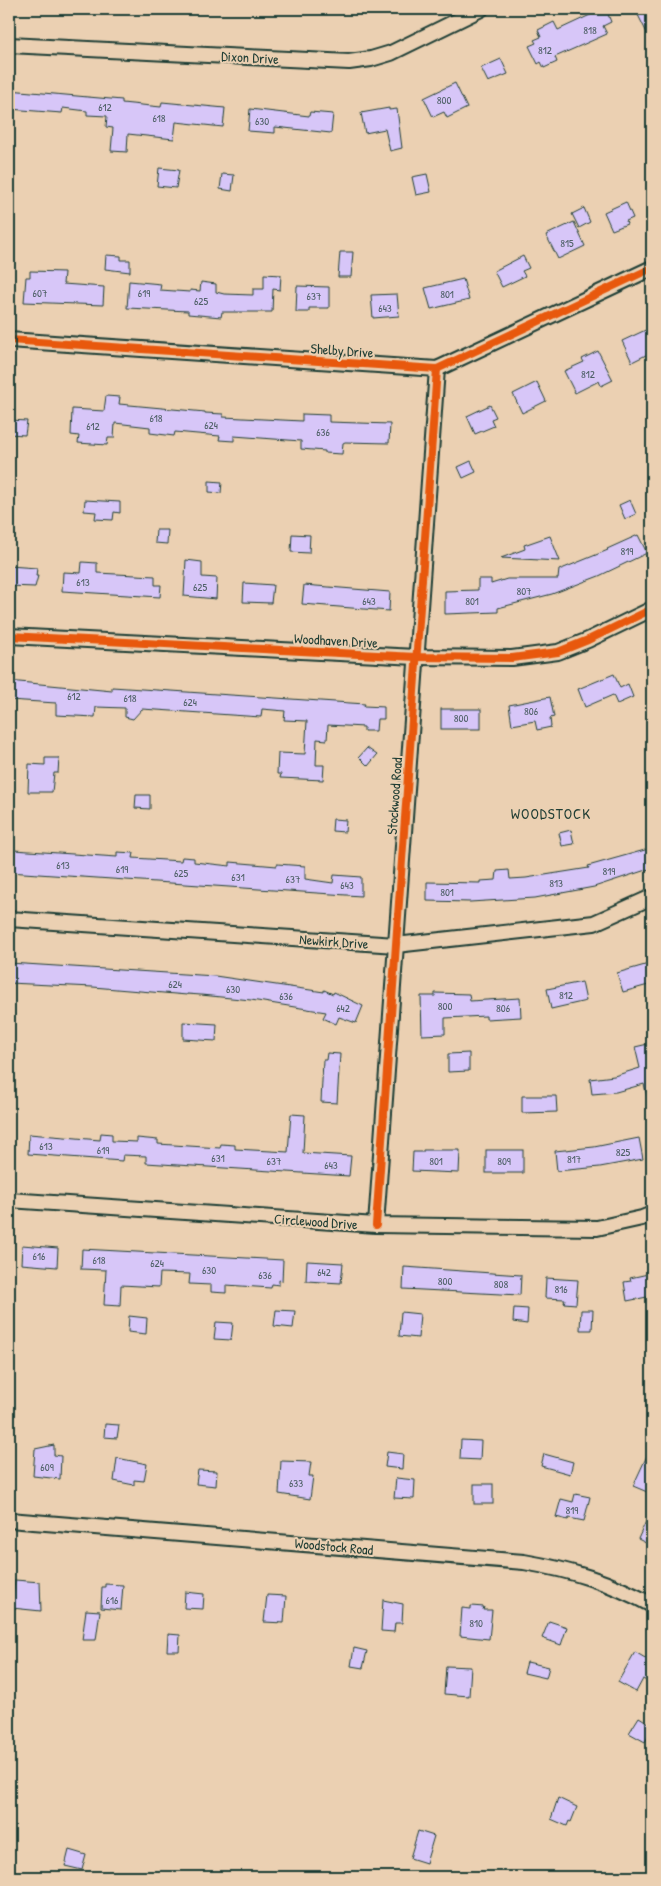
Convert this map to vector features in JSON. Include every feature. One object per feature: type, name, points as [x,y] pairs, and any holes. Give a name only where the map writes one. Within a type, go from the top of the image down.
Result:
[{"type":"street","name":"Dixon Drive","points":[[9,45],[349,62],[371,59],[391,53],[481,9]]},
{"type":"street","name":"Shelby Drive","points":[[9,340],[437,369],[652,268]]},
{"type":"street","name":"Stockwood Road","points":[[376,1225],[437,369]]},
{"type":"street","name":"Woodhaven Drive","points":[[9,636],[416,657],[512,658],[558,652],[588,640],[652,609]]},
{"type":"street","name":"Newkirk Drive","points":[[9,919],[396,945],[594,923],[652,897]]},
{"type":"street","name":"Circlewood Drive","points":[[9,1200],[376,1225],[598,1228],[652,1214]]},
{"type":"street","name":"Woodstock Road","points":[[9,1520],[524,1562],[572,1572],[623,1589],[652,1605]]},
{"type":"building","points":[[606,9],[611,22],[603,26],[607,34],[555,57],[557,62],[544,68],[541,62],[538,64],[529,46],[536,43],[534,40],[541,37],[538,30],[554,22],[558,30]]},
{"type":"building","points":[[635,9],[652,9],[652,43]]},
{"type":"building","points":[[501,59],[508,74],[488,82],[481,68]]},
{"type":"building","points":[[455,83],[467,108],[447,118],[444,112],[433,117],[424,98]]},
{"type":"building","points":[[9,90],[122,100],[122,103],[161,107],[162,102],[225,108],[223,127],[176,122],[174,139],[128,134],[127,152],[111,151],[113,128],[106,127],[107,116],[87,115],[87,111],[63,108],[62,113],[9,109]]},
{"type":"building","points":[[389,108],[389,110],[397,109],[402,148],[390,151],[385,129],[365,133],[361,113]]},
{"type":"building","points":[[250,109],[309,116],[310,112],[333,114],[331,133],[275,127],[275,133],[248,131]]},
{"type":"building","points":[[159,168],[179,170],[176,188],[157,186]]},
{"type":"building","points":[[222,174],[234,175],[232,191],[220,189]]},
{"type":"building","points":[[427,174],[431,192],[416,195],[412,177]]},
{"type":"building","points":[[626,202],[633,218],[626,221],[627,224],[612,230],[604,212]]},
{"type":"building","points":[[584,208],[590,222],[579,228],[572,214]]},
{"type":"building","points":[[574,222],[585,246],[558,259],[546,235]]},
{"type":"building","points":[[340,252],[353,252],[351,277],[338,277]]},
{"type":"building","points":[[106,255],[121,256],[121,260],[130,260],[130,272],[105,269]]},
{"type":"building","points":[[523,256],[529,268],[522,271],[525,276],[502,287],[494,271]]},
{"type":"building","points":[[30,271],[64,272],[63,284],[104,287],[103,305],[24,302],[26,277],[30,277]]},
{"type":"building","points":[[264,274],[281,275],[280,290],[273,289],[272,312],[222,312],[221,317],[188,314],[188,311],[127,308],[129,281],[161,284],[160,290],[190,292],[190,290],[200,291],[201,282],[216,284],[216,292],[224,294],[253,295],[253,289],[264,289]]},
{"type":"building","points":[[463,279],[469,300],[431,309],[425,288]]},
{"type":"building","points":[[297,286],[329,287],[329,308],[309,308],[309,312],[296,312]]},
{"type":"building","points":[[397,294],[399,316],[373,318],[371,295]]},
{"type":"building","points":[[652,327],[652,352],[632,362],[622,341]]},
{"type":"building","points":[[598,351],[613,380],[601,386],[599,381],[575,393],[564,371],[584,362],[582,359]]},
{"type":"building","points":[[537,382],[546,401],[522,413],[513,394]]},
{"type":"building","points":[[106,396],[120,397],[119,404],[223,414],[223,417],[302,421],[302,414],[329,415],[329,422],[390,424],[389,443],[345,442],[343,443],[342,454],[325,453],[325,451],[301,449],[301,441],[234,436],[234,441],[219,440],[220,436],[175,432],[174,436],[150,433],[150,427],[115,423],[114,438],[108,438],[107,445],[78,443],[79,436],[71,435],[72,409],[104,411]]},
{"type":"building","points":[[490,405],[496,417],[491,419],[494,426],[475,434],[467,416]]},
{"type":"building","points":[[9,420],[27,421],[25,435],[9,434]]},
{"type":"building","points":[[471,461],[476,472],[463,478],[458,467]]},
{"type":"building","points":[[209,481],[222,482],[221,493],[209,492]]},
{"type":"building","points":[[85,500],[120,502],[120,513],[114,512],[113,520],[95,519],[96,512],[84,511]]},
{"type":"building","points":[[630,500],[636,514],[625,519],[619,505]]},
{"type":"building","points":[[156,530],[168,530],[167,544],[155,543]]},
{"type":"building","points":[[292,534],[310,535],[309,553],[291,552]]},
{"type":"building","points":[[638,535],[647,553],[599,576],[552,594],[498,608],[498,612],[445,614],[445,591],[478,590],[478,579],[491,579],[491,584],[507,579],[558,579],[559,570],[608,550]]},
{"type":"building","points":[[550,536],[560,561],[501,558],[525,549],[524,545]]},
{"type":"building","points":[[186,560],[202,562],[202,577],[217,578],[216,599],[184,596]]},
{"type":"building","points":[[82,562],[97,563],[97,573],[155,576],[155,585],[161,585],[160,597],[62,591],[63,572],[81,573]]},
{"type":"building","points":[[9,566],[37,568],[36,576],[38,576],[35,587],[9,586]]},
{"type":"building","points":[[244,583],[273,585],[271,603],[243,602]]},
{"type":"building","points":[[304,585],[390,592],[389,611],[302,604]]},
{"type":"building","points":[[614,674],[620,688],[628,684],[633,697],[617,704],[613,695],[585,707],[578,689]]},
{"type":"building","points":[[9,681],[112,691],[112,687],[365,704],[364,706],[384,707],[384,719],[377,719],[376,731],[364,731],[364,727],[328,725],[327,740],[317,739],[316,765],[324,765],[323,780],[280,778],[281,774],[277,774],[278,753],[305,754],[307,721],[284,720],[285,711],[262,709],[261,717],[142,709],[133,719],[125,717],[125,708],[96,707],[95,717],[56,715],[56,703],[9,700]]},
{"type":"building","points":[[550,697],[554,717],[550,718],[551,727],[537,730],[535,721],[512,725],[509,705]]},
{"type":"building","points":[[441,709],[481,709],[481,729],[441,729]]},
{"type":"building","points":[[367,748],[377,755],[368,766],[359,757]]},
{"type":"building","points":[[45,758],[59,758],[58,773],[54,773],[52,792],[28,792],[29,764],[45,765]]},
{"type":"building","points":[[136,795],[150,795],[150,809],[135,808]]},
{"type":"building","points":[[333,819],[346,820],[345,832],[332,831]]},
{"type":"building","points":[[571,830],[574,844],[562,846],[559,833]]},
{"type":"building","points":[[652,848],[652,868],[594,887],[535,898],[470,902],[427,901],[427,882],[480,883],[480,881],[496,880],[497,871],[509,870],[510,879],[526,878],[589,868],[588,866]]},
{"type":"building","points":[[14,850],[117,857],[117,852],[134,853],[133,858],[181,861],[182,857],[194,858],[194,862],[230,866],[230,862],[305,866],[305,879],[333,883],[334,875],[361,877],[361,896],[9,872],[9,852],[14,852]]},
{"type":"building","points":[[9,963],[215,976],[324,992],[324,990],[333,994],[334,992],[363,1006],[356,1023],[339,1017],[336,1024],[323,1018],[326,1012],[251,1000],[93,987],[9,983]]},
{"type":"building","points":[[652,963],[652,984],[623,992],[617,973]]},
{"type":"building","points":[[582,982],[586,1001],[551,1009],[547,989]]},
{"type":"building","points":[[435,993],[469,994],[470,1001],[520,998],[521,1017],[486,1019],[486,1016],[445,1018],[445,1034],[422,1035],[421,996],[435,996]]},
{"type":"building","points":[[183,1022],[217,1024],[216,1041],[183,1039]]},
{"type":"building","points":[[648,1044],[652,1060],[652,1099],[648,1100],[644,1084],[616,1092],[592,1094],[590,1079],[614,1076],[640,1068],[635,1047]]},
{"type":"building","points":[[327,1053],[340,1054],[337,1103],[321,1102],[323,1060],[326,1060]]},
{"type":"building","points":[[469,1053],[469,1071],[448,1072],[448,1054]]},
{"type":"building","points":[[522,1096],[556,1096],[557,1112],[522,1113]]},
{"type":"building","points":[[291,1114],[305,1115],[303,1153],[351,1156],[349,1176],[146,1163],[146,1156],[123,1155],[122,1161],[28,1154],[29,1134],[100,1140],[101,1133],[112,1134],[112,1141],[137,1142],[137,1138],[158,1140],[158,1144],[220,1148],[221,1144],[235,1145],[235,1149],[288,1152]]},
{"type":"building","points":[[639,1138],[643,1159],[600,1167],[557,1171],[555,1151],[594,1147]]},
{"type":"building","points":[[423,1150],[460,1150],[459,1173],[412,1171],[413,1152],[423,1152]]},
{"type":"building","points":[[486,1150],[523,1150],[523,1173],[486,1173]]},
{"type":"building","points":[[22,1245],[58,1248],[57,1267],[21,1264]]},
{"type":"building","points":[[82,1249],[283,1260],[282,1281],[279,1280],[279,1285],[272,1284],[271,1288],[226,1285],[226,1293],[211,1292],[211,1285],[189,1284],[190,1274],[160,1273],[159,1287],[121,1285],[120,1306],[104,1305],[106,1270],[81,1269]]},
{"type":"building","points":[[307,1261],[343,1263],[341,1283],[306,1281]]},
{"type":"building","points":[[404,1267],[521,1275],[520,1295],[403,1289]]},
{"type":"building","points":[[648,1274],[649,1278],[652,1278],[652,1296],[627,1301],[624,1282],[631,1281],[630,1278]]},
{"type":"building","points":[[546,1278],[578,1280],[576,1304],[564,1303],[565,1299],[545,1298]]},
{"type":"building","points":[[514,1308],[528,1309],[527,1324],[513,1322]]},
{"type":"building","points":[[276,1310],[295,1311],[293,1328],[274,1326]]},
{"type":"building","points":[[581,1310],[593,1310],[592,1330],[580,1330]]},
{"type":"building","points":[[401,1312],[420,1314],[418,1338],[399,1336]]},
{"type":"building","points":[[129,1316],[147,1318],[146,1334],[128,1332]]},
{"type":"building","points":[[216,1322],[233,1323],[231,1340],[214,1339]]},
{"type":"building","points":[[105,1424],[119,1425],[117,1438],[104,1437]]},
{"type":"building","points":[[461,1440],[481,1441],[480,1460],[460,1459]]},
{"type":"building","points":[[54,1445],[54,1455],[61,1456],[60,1479],[33,1476],[35,1449]]},
{"type":"building","points":[[652,1445],[652,1494],[633,1486]]},
{"type":"building","points":[[387,1452],[403,1454],[402,1469],[385,1467]]},
{"type":"building","points":[[544,1454],[573,1462],[570,1474],[541,1466]]},
{"type":"building","points":[[117,1458],[147,1464],[144,1481],[134,1480],[134,1485],[114,1481]]},
{"type":"building","points":[[281,1461],[311,1462],[309,1476],[313,1476],[310,1499],[279,1494]]},
{"type":"building","points":[[198,1470],[217,1471],[216,1486],[196,1484]]},
{"type":"building","points":[[396,1478],[415,1480],[414,1499],[394,1498]]},
{"type":"building","points":[[474,1484],[493,1484],[493,1504],[474,1504]]},
{"type":"building","points":[[575,1494],[590,1497],[584,1521],[556,1517],[561,1499],[573,1502]]},
{"type":"building","points":[[652,1508],[652,1546],[638,1539]]},
{"type":"building","points":[[15,1580],[40,1582],[41,1611],[12,1608]]},
{"type":"building","points":[[105,1584],[123,1585],[121,1610],[101,1608],[102,1587],[105,1587]]},
{"type":"building","points":[[185,1592],[204,1594],[203,1609],[184,1608]]},
{"type":"building","points":[[267,1595],[286,1596],[284,1623],[264,1622]]},
{"type":"building","points":[[383,1600],[403,1604],[402,1623],[395,1623],[394,1632],[381,1631]]},
{"type":"building","points":[[471,1606],[484,1607],[483,1610],[492,1610],[489,1639],[460,1636],[462,1608],[471,1609]]},
{"type":"building","points":[[86,1610],[100,1611],[96,1640],[82,1640]]},
{"type":"building","points":[[549,1621],[567,1627],[561,1645],[542,1638]]},
{"type":"building","points":[[168,1634],[180,1635],[179,1651],[167,1651]]},
{"type":"building","points":[[354,1648],[367,1651],[363,1668],[351,1666]]},
{"type":"building","points":[[635,1652],[652,1662],[652,1684],[643,1679],[636,1692],[618,1682]]},
{"type":"building","points":[[527,1662],[549,1667],[546,1678],[524,1673]]},
{"type":"building","points":[[446,1666],[471,1667],[469,1696],[444,1694]]},
{"type":"building","points":[[639,1717],[652,1725],[652,1730],[645,1742],[629,1733]]},
{"type":"building","points":[[558,1798],[577,1807],[571,1822],[569,1821],[567,1826],[551,1819]]},
{"type":"building","points":[[418,1831],[434,1836],[426,1863],[410,1858]]},
{"type":"building","points":[[69,1850],[86,1855],[82,1870],[65,1866]]},
{"type":"cycle path","points":[[9,340],[437,369],[652,268]]},
{"type":"cycle path","points":[[376,1225],[437,369]]},
{"type":"cycle path","points":[[9,636],[416,657],[512,658],[558,652],[588,640],[652,609]]},
{"type":"district","name":"WOODSTOCK","points":[[551,813]]}]
